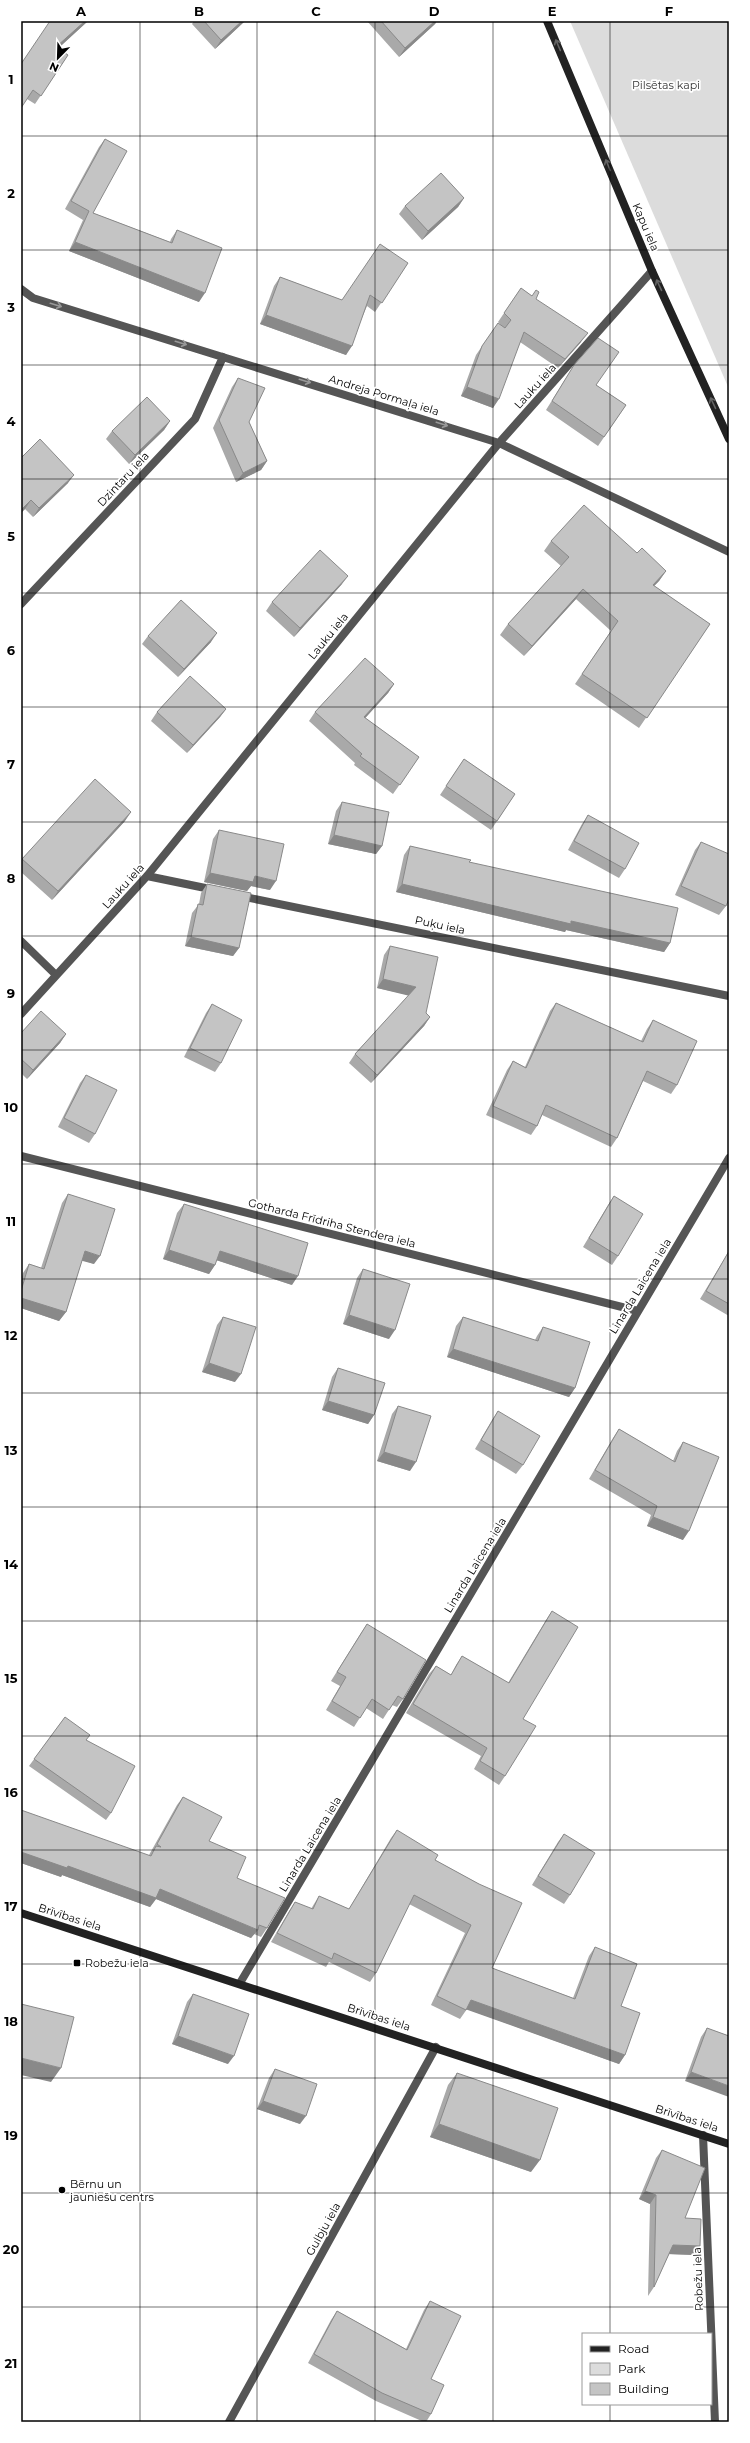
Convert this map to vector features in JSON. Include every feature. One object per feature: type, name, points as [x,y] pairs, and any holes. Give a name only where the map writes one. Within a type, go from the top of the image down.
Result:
[{"type":"main road","name":"Kapu iela","points":[[547,21],[652,271],[729,439]]},
{"type":"main road","name":"Brīvības iela","points":[[21,1913],[436,2047],[729,2144]]},
{"type":"street","name":"Lauku iela","points":[[21,1014],[147,876],[499,443],[652,271]]},
{"type":"street","name":"Andreja Pormaļa iela","points":[[21,290],[33,298],[499,443],[729,552]]},
{"type":"street","name":"Dzintaru iela","points":[[21,604],[195,419],[223,356]]},
{"type":"street","name":"Puķu iela","points":[[147,876],[729,996]]},
{"type":"street","points":[[21,941],[56,975]]},
{"type":"street","name":"Gotharda Frīdriha Stendera iela","points":[[21,1156],[638,1312]]},
{"type":"street","name":"Linarda Laicena iela","points":[[240,1984],[729,1158]]},
{"type":"street","name":"Gulbju iela","points":[[229,2422],[436,2047]]},
{"type":"street","name":"Robežu iela","points":[[703,2136],[711,2333]]},
{"type":"street","name":"Robežu iela","points":[[712,2370],[714,2422]]},
{"type":"green space","name":"Pilsētas kapi","points":[[570,21],[729,21],[729,389]]},
{"type":"building","points":[[50,21],[85,21],[56,47],[68,55],[41,96],[33,90],[21,108],[21,64]]},
{"type":"building","points":[[204,21],[242,21],[221,40]]},
{"type":"building","points":[[381,21],[435,21],[405,48]]},
{"type":"building","points":[[105,139],[127,151],[93,213],[172,243],[177,230],[222,248],[205,293],[75,242],[89,211],[71,201]]},
{"type":"building","points":[[441,173],[464,198],[428,231],[405,206]]},
{"type":"building","points":[[380,244],[408,263],[382,303],[370,295],[352,346],[266,315],[280,277],[342,300]]},
{"type":"building","points":[[521,288],[532,296],[536,290],[539,292],[536,299],[588,333],[565,359],[524,332],[499,399],[467,387],[482,346],[498,323],[505,328],[511,320],[504,313]]},
{"type":"building","points":[[598,338],[619,352],[596,385],[626,405],[604,437],[552,401],[574,365]]},
{"type":"building","points":[[238,378],[265,388],[249,422],[267,461],[243,473],[219,420]]},
{"type":"building","points":[[147,397],[170,421],[135,455],[112,431]]},
{"type":"building","points":[[40,439],[74,475],[39,508],[31,500],[21,510],[21,458]]},
{"type":"building","points":[[584,505],[637,553],[642,548],[666,571],[653,585],[710,624],[647,718],[582,674],[618,621],[583,589],[532,646],[508,624],[569,557],[551,541]]},
{"type":"building","points":[[320,550],[348,576],[300,628],[272,602]]},
{"type":"building","points":[[181,600],[217,633],[184,669],[148,636]]},
{"type":"building","points":[[365,658],[394,684],[364,717],[419,757],[400,785],[360,756],[362,754],[315,712]]},
{"type":"building","points":[[190,676],[226,709],[193,745],[157,712]]},
{"type":"building","points":[[464,759],[515,794],[497,821],[446,786]]},
{"type":"building","points":[[95,779],[131,812],[58,891],[22,859]]},
{"type":"building","points":[[342,802],[389,812],[382,846],[334,835]]},
{"type":"building","points":[[588,815],[639,843],[625,869],[574,841]]},
{"type":"building","points":[[219,830],[284,844],[276,881],[255,876],[253,882],[210,873]]},
{"type":"building","points":[[701,842],[729,854],[729,899],[726,906],[681,886]]},
{"type":"building","points":[[410,846],[471,860],[469,862],[678,908],[670,943],[571,921],[571,924],[402,884]]},
{"type":"building","points":[[207,884],[251,893],[239,948],[191,937],[198,904],[203,905]]},
{"type":"building","points":[[390,946],[438,957],[426,1013],[430,1017],[377,1075],[355,1054],[416,987],[383,979]]},
{"type":"building","points":[[556,1003],[643,1042],[653,1020],[697,1041],[677,1085],[647,1071],[617,1138],[546,1105],[537,1126],[493,1106],[513,1061],[526,1068]]},
{"type":"building","points":[[212,1004],[242,1020],[221,1063],[190,1048]]},
{"type":"building","points":[[41,1011],[66,1034],[33,1070],[21,1059],[21,1033]]},
{"type":"building","points":[[86,1075],[117,1090],[95,1134],[64,1118]]},
{"type":"building","points":[[68,1194],[115,1209],[100,1256],[85,1251],[66,1312],[21,1298],[21,1291],[29,1264],[44,1269]]},
{"type":"building","points":[[614,1196],[643,1214],[618,1256],[589,1238]]},
{"type":"building","points":[[184,1204],[308,1243],[298,1276],[220,1251],[215,1265],[169,1250]]},
{"type":"building","points":[[729,1251],[729,1304],[706,1291]]},
{"type":"building","points":[[363,1269],[410,1284],[395,1330],[349,1315]]},
{"type":"building","points":[[223,1317],[256,1327],[241,1374],[209,1363]]},
{"type":"building","points":[[463,1317],[538,1341],[543,1327],[590,1342],[575,1388],[453,1349]]},
{"type":"building","points":[[338,1368],[385,1383],[374,1415],[328,1401]]},
{"type":"building","points":[[398,1406],[431,1416],[416,1462],[384,1452]]},
{"type":"building","points":[[498,1411],[540,1436],[523,1465],[481,1440]]},
{"type":"building","points":[[619,1429],[675,1462],[683,1442],[719,1457],[689,1531],[653,1517],[657,1506],[595,1470]]},
{"type":"building","points":[[552,1611],[578,1627],[523,1719],[536,1726],[505,1776],[480,1761],[487,1748],[413,1704],[436,1666],[451,1675],[462,1656],[509,1683]]},
{"type":"building","points":[[367,1624],[426,1660],[403,1699],[398,1696],[389,1710],[372,1699],[360,1718],[332,1701],[346,1677],[337,1672]]},
{"type":"building","points":[[65,1717],[90,1735],[86,1740],[135,1766],[111,1813],[34,1759]]},
{"type":"building","points":[[183,1797],[222,1817],[209,1841],[246,1857],[237,1878],[285,1898],[267,1928],[259,1925],[258,1930],[160,1889],[156,1898],[68,1866],[67,1868],[21,1852],[21,1810],[151,1856],[156,1846],[161,1847],[157,1844]]},
{"type":"building","points":[[397,1830],[438,1855],[435,1860],[479,1884],[522,1903],[492,1968],[575,1999],[595,1947],[637,1964],[621,2006],[640,2013],[625,2055],[471,2000],[466,2010],[437,1996],[471,1925],[414,1895],[376,1973],[334,1953],[332,1959],[277,1933],[295,1902],[313,1909],[319,1896],[349,1909]]},
{"type":"building","points":[[564,1834],[595,1853],[570,1895],[538,1876]]},
{"type":"building","points":[[193,1994],[249,2014],[234,2056],[178,2036]]},
{"type":"building","points":[[21,2004],[74,2017],[61,2068],[21,2058]]},
{"type":"building","points":[[707,2028],[729,2036],[729,2086],[691,2072]]},
{"type":"building","points":[[275,2069],[317,2084],[306,2116],[263,2101]]},
{"type":"building","points":[[457,2073],[558,2108],[540,2160],[439,2124]]},
{"type":"building","points":[[662,2150],[705,2168],[685,2218],[701,2219],[700,2246],[673,2245],[654,2287],[656,2195],[645,2191]]},
{"type":"building","points":[[430,2301],[461,2316],[431,2379],[444,2385],[431,2414],[382,2393],[314,2354],[337,2311],[407,2350]]},
{"type":"place","name":"Robežu iela","points":[[77,1963]]},
{"type":"place","name":"Bērnu un jauniešu centrs","points":[[62,2190]]}]
